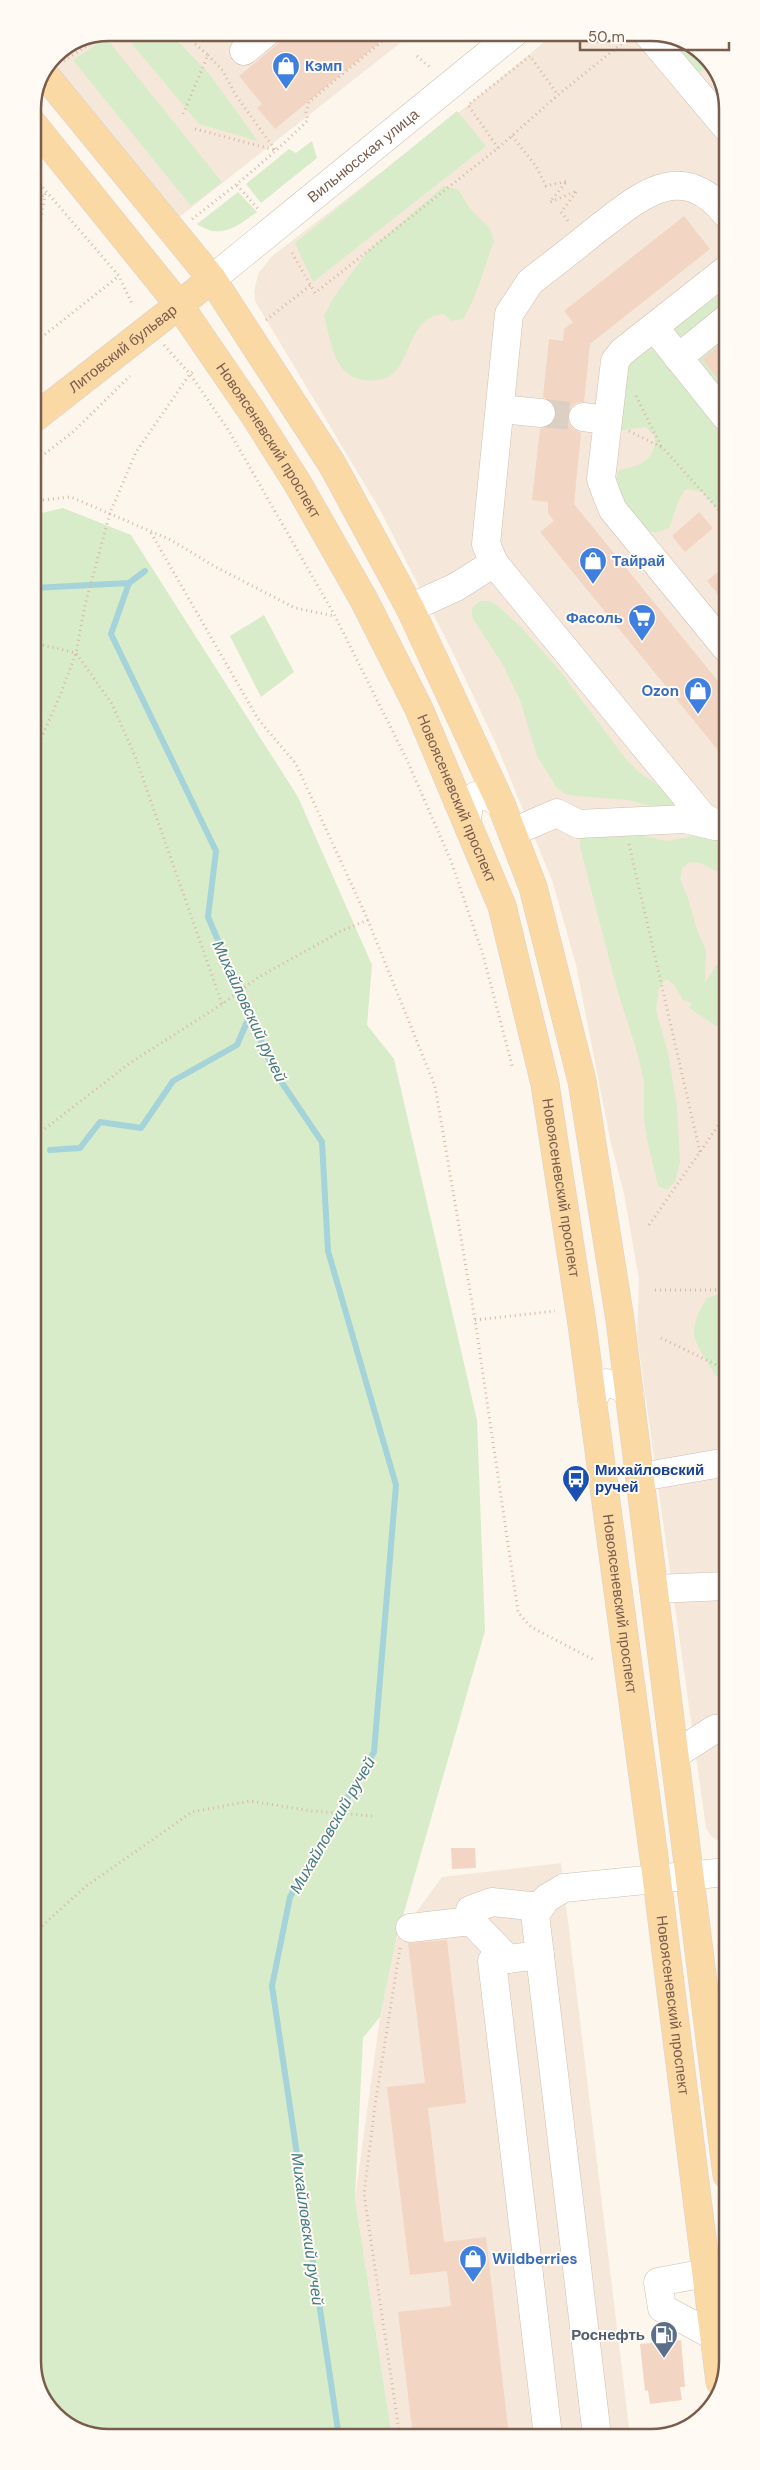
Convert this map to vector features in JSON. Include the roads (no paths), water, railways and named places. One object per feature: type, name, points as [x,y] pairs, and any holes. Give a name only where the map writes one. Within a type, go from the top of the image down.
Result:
[{"type":"main road","name":"Новоясеневский проспект","points":[[54,70],[212,280],[332,464],[410,608],[501,804],[533,887],[582,1081],[630,1395],[691,1876],[719,2070]]},
{"type":"main road","name":"Новоясеневский проспект","points":[[41,135],[179,305],[254,413],[298,484],[364,600],[419,709],[467,819],[502,906],[545,1084],[582,1324],[657,1880],[718,2368]]},
{"type":"main road","name":"Литовский бульвар","points":[[41,413],[212,280]]},
{"type":"street","points":[[244,51],[256,41]]},
{"type":"street","name":"Вильнюсская улица","points":[[212,280],[504,41]]},
{"type":"street","points":[[650,41],[719,119]]},
{"type":"street","points":[[719,206],[714,200],[695,190],[676,186],[653,190],[633,202],[530,282],[509,314],[486,544],[494,563],[703,817],[719,826]]},
{"type":"street","points":[[719,276],[654,327],[615,361],[595,419],[601,479],[613,510],[719,639]]},
{"type":"street","points":[[678,358],[719,325]]},
{"type":"street","points":[[654,327],[719,408]]},
{"type":"street","points":[[500,409],[541,413]]},
{"type":"street","points":[[410,608],[456,587],[494,563]]},
{"type":"street","points":[[450,781],[462,789],[474,789],[481,780],[484,766]]},
{"type":"street","points":[[467,819],[469,805],[476,796],[488,796],[501,804]]},
{"type":"street","points":[[513,832],[557,813],[578,824],[685,819],[719,827]]},
{"type":"street","points":[[592,1402],[598,1390],[606,1383],[620,1386],[630,1395]]},
{"type":"street","points":[[641,1477],[719,1463]]},
{"type":"street","points":[[654,1589],[719,1586]]},
{"type":"street","points":[[676,1754],[715,1729],[719,1729]]},
{"type":"street","points":[[595,2429],[535,1914],[547,1898],[564,1888],[628,1880],[657,1880],[719,1873]]},
{"type":"street","points":[[508,1959],[471,1921],[470,1910],[492,1902],[540,1907]]},
{"type":"street","points":[[410,1928],[471,1921]]},
{"type":"street","points":[[540,1955],[492,1960],[547,2429]]},
{"type":"street","points":[[706,2273],[658,2282],[662,2308],[714,2336]]},
{"type":"waterway","points":[[129,583],[145,571]]},
{"type":"waterway","name":"Михайловский ручей","points":[[129,583],[111,634],[216,851],[208,917],[274,1071],[322,1142],[328,1251],[396,1485],[374,1752],[290,1897],[272,1986],[338,2429]]},
{"type":"waterway","points":[[41,588],[129,583]]},
{"type":"waterway","points":[[50,1150],[80,1148],[100,1122],[141,1128],[173,1081],[237,1045],[250,1015]]},
{"type":"tunnel","points":[[541,413],[583,417]]},
{"type":"place","name":"Кэмп","points":[[286,90]]},
{"type":"place","name":"Тайрай","points":[[593,585]]},
{"type":"place","name":"Фасоль","points":[[642,642]]},
{"type":"place","name":"Ozon","points":[[698,715]]},
{"type":"place","name":"Михайловский ручей","points":[[576,1503]]},
{"type":"place","name":"Wildberries","points":[[473,2283]]},
{"type":"place","name":"Роснефть","points":[[664,2359]]}]
